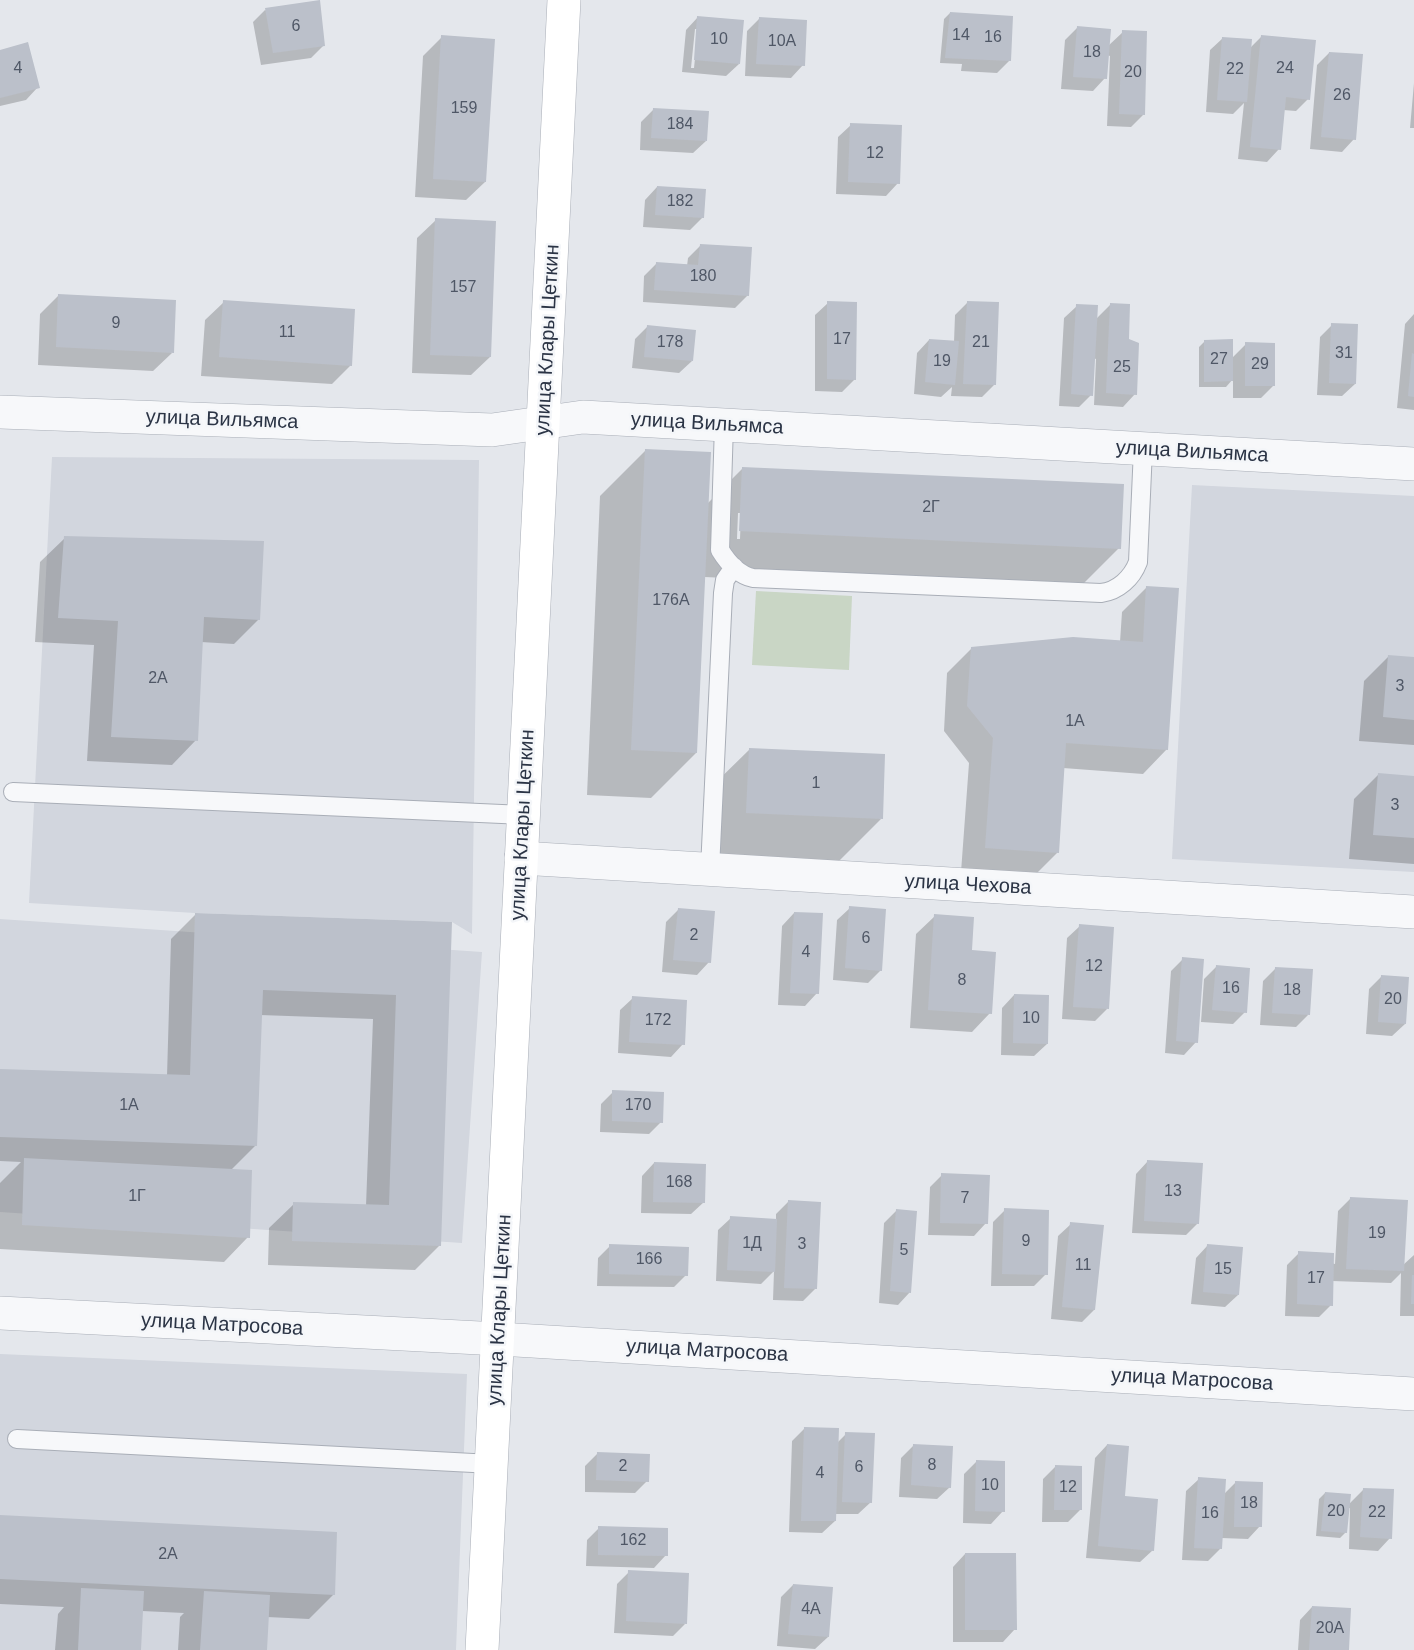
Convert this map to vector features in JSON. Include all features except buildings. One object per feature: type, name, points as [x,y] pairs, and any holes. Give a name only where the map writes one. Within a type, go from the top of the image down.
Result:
[{"type":"street","name":"улица Клары Цеткин","points":[[482,1650],[545,423],[564,0]]},
{"type":"street","name":"улица Вильямса","points":[[0,412],[492,430],[583,417],[1414,464]]},
{"type":"street","name":"улица Чехова","points":[[522,858],[1414,912]]},
{"type":"street","name":"улица Матросова","points":[[0,1314],[499,1339],[1414,1394]]},
{"type":"lane","points":[[724,425],[720,550],[744,576],[753,578],[1110,592],[1131,575],[1138,562],[1143,449]]},
{"type":"lane","points":[[710,869],[723,593],[725,580],[734,567]]},
{"type":"lane","points":[[13,792],[524,815]]},
{"type":"lane","points":[[17,1439],[492,1464]]},
{"type":"shaded area","points":[[52,457],[479,460],[472,934],[452,922],[195,913],[29,903]]},
{"type":"shaded area","points":[[1192,485],[1414,496],[1414,872],[1172,859]]},
{"type":"shaded area","points":[[0,919],[482,952],[462,1243],[0,1212]]},
{"type":"shaded area","points":[[0,1354],[467,1374],[456,1650],[0,1650]]},
{"type":"green space","points":[[756,591],[852,596],[849,670],[752,665]]}]
